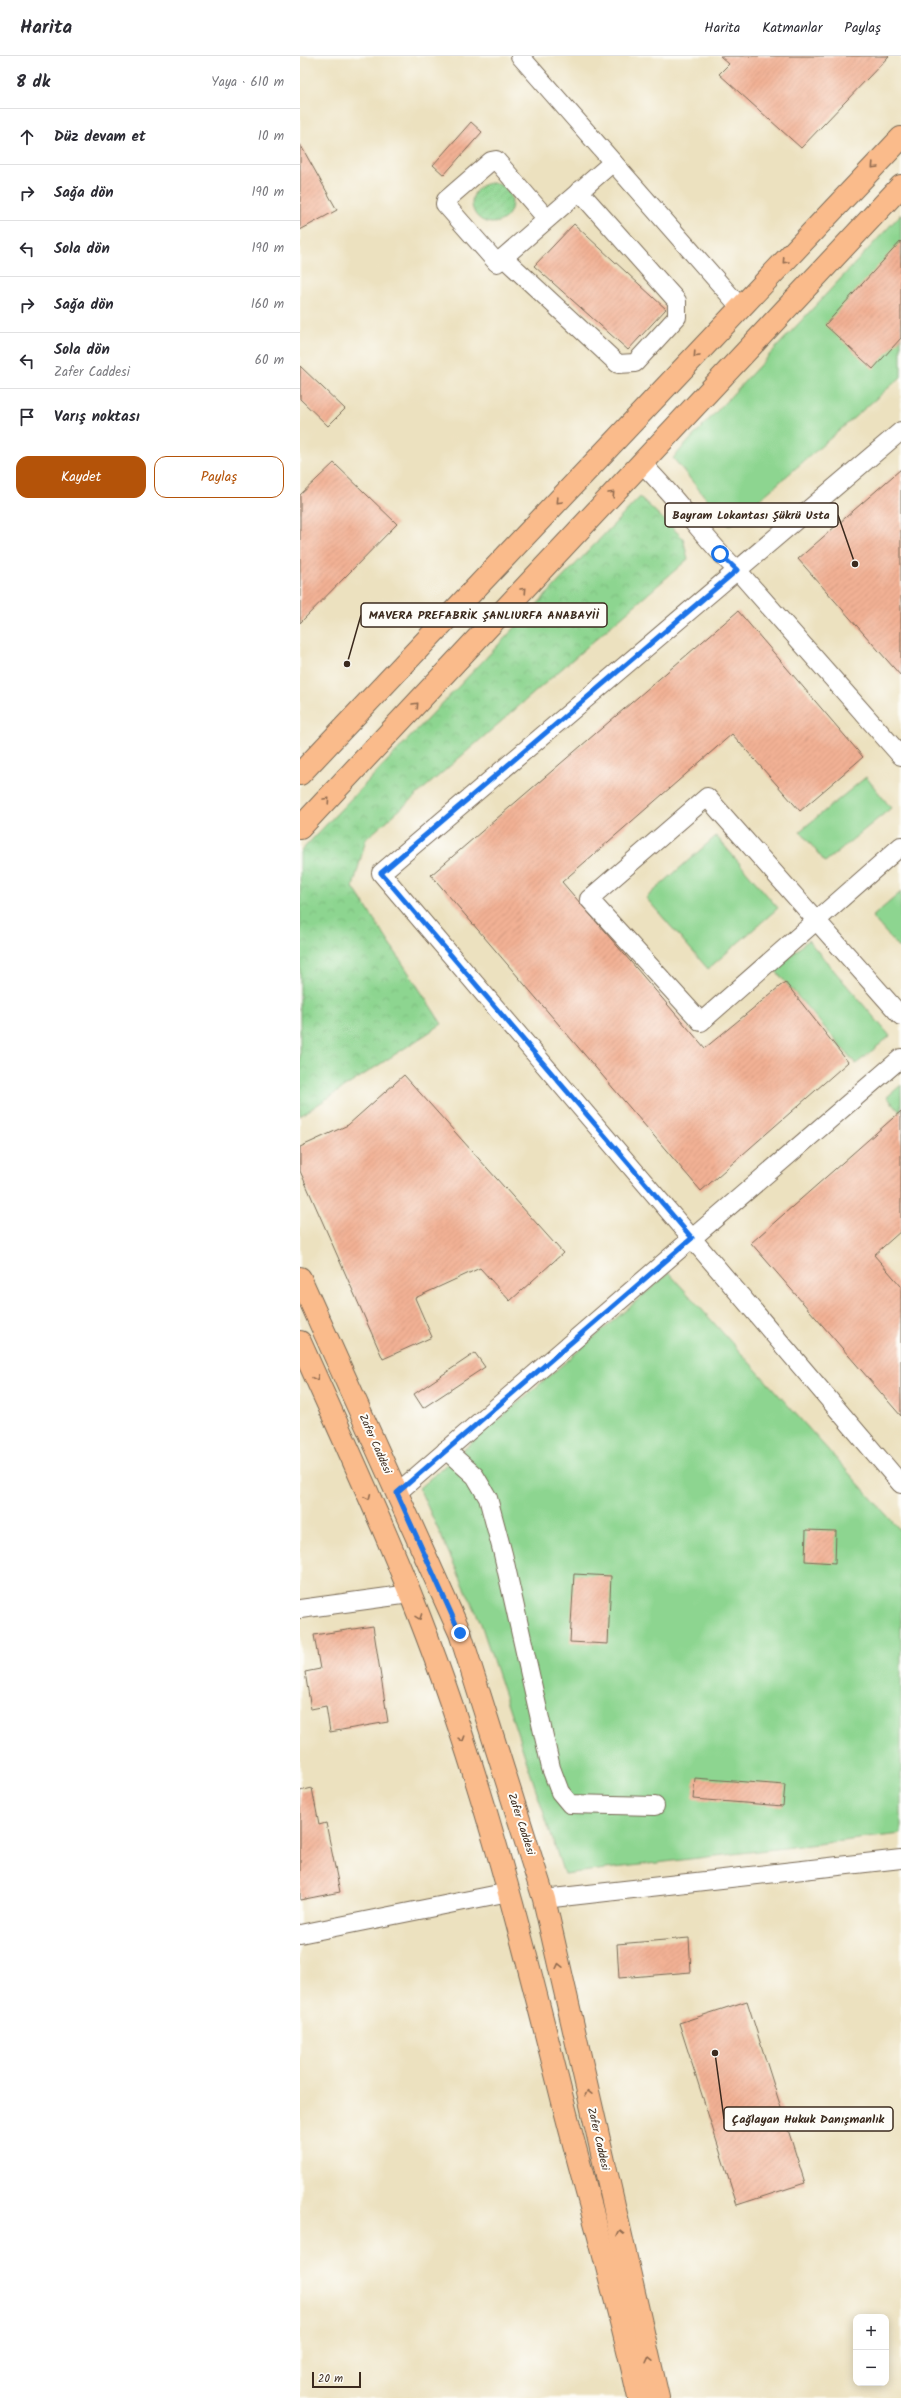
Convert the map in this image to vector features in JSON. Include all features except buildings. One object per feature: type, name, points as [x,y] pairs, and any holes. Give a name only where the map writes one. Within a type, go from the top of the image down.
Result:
[{"type":"main road","points":[[300,774],[901,138]]},
{"type":"main road","points":[[300,828],[901,186]]},
{"type":"main road","name":"Zafer Caddesi","points":[[300,1278],[460,1633],[544,1898],[658,2398]]},
{"type":"main road","points":[[300,1342],[410,1594],[458,1724],[509,1892],[576,2150],[622,2318],[639,2398]]},
{"type":"street","points":[[520,56],[741,308]]},
{"type":"street","points":[[547,219],[496,160],[491,161],[446,200],[445,204],[497,263],[613,162]]},
{"type":"street","points":[[504,258],[618,364],[635,363],[677,317],[676,301],[579,191]]},
{"type":"street","points":[[901,431],[381,873],[901,1484]]},
{"type":"street","points":[[642,463],[664,484],[720,554],[737,570],[901,756]]},
{"type":"street","points":[[901,846],[816,920],[701,1022],[588,899],[707,797],[816,920],[901,1016]]},
{"type":"street","points":[[397,1493],[901,1058]]},
{"type":"street","points":[[446,1450],[475,1476],[488,1498],[504,1554],[551,1768],[560,1792],[570,1804],[655,1806]]},
{"type":"street","points":[[300,1609],[410,1594]]},
{"type":"street","points":[[544,1898],[901,1859]]},
{"type":"street","points":[[300,1934],[509,1892]]},
{"type":"green space","points":[[492,183],[500,185],[506,189],[510,195],[512,203],[510,211],[506,217],[500,221],[492,223],[484,221],[478,217],[474,211],[472,203],[474,195],[478,189],[484,185]]},
{"type":"green space","points":[[901,214],[901,377],[729,526],[673,458]]},
{"type":"green space","points":[[640,497],[683,538],[688,559],[366,839],[353,887],[442,1024],[300,1116],[300,852]]},
{"type":"green space","points":[[866,777],[891,808],[825,862],[800,831]]},
{"type":"green space","points":[[716,836],[778,908],[708,969],[646,898]]},
{"type":"green space","points":[[901,892],[901,950],[872,917]]},
{"type":"green space","points":[[808,940],[890,1036],[856,1064],[775,970]]},
{"type":"green space","points":[[901,1085],[901,1113],[887,1097]]},
{"type":"green space","points":[[669,1273],[901,1531],[901,1834],[564,1874],[480,1621],[419,1488]]},
{"type":"place","name":"Bayram Lokantası Şükrü Usta","points":[[855,564]]},
{"type":"place","name":"MAVERA PREFABRİK ŞANLIURFA ANABAYİİ","points":[[347,664]]},
{"type":"place","name":"Çağlayan Hukuk Danışmanlık","points":[[715,2053]]},
{"type":"route","points":[[460,1633],[397,1493],[692,1238],[381,873],[737,570],[720,554]]}]
